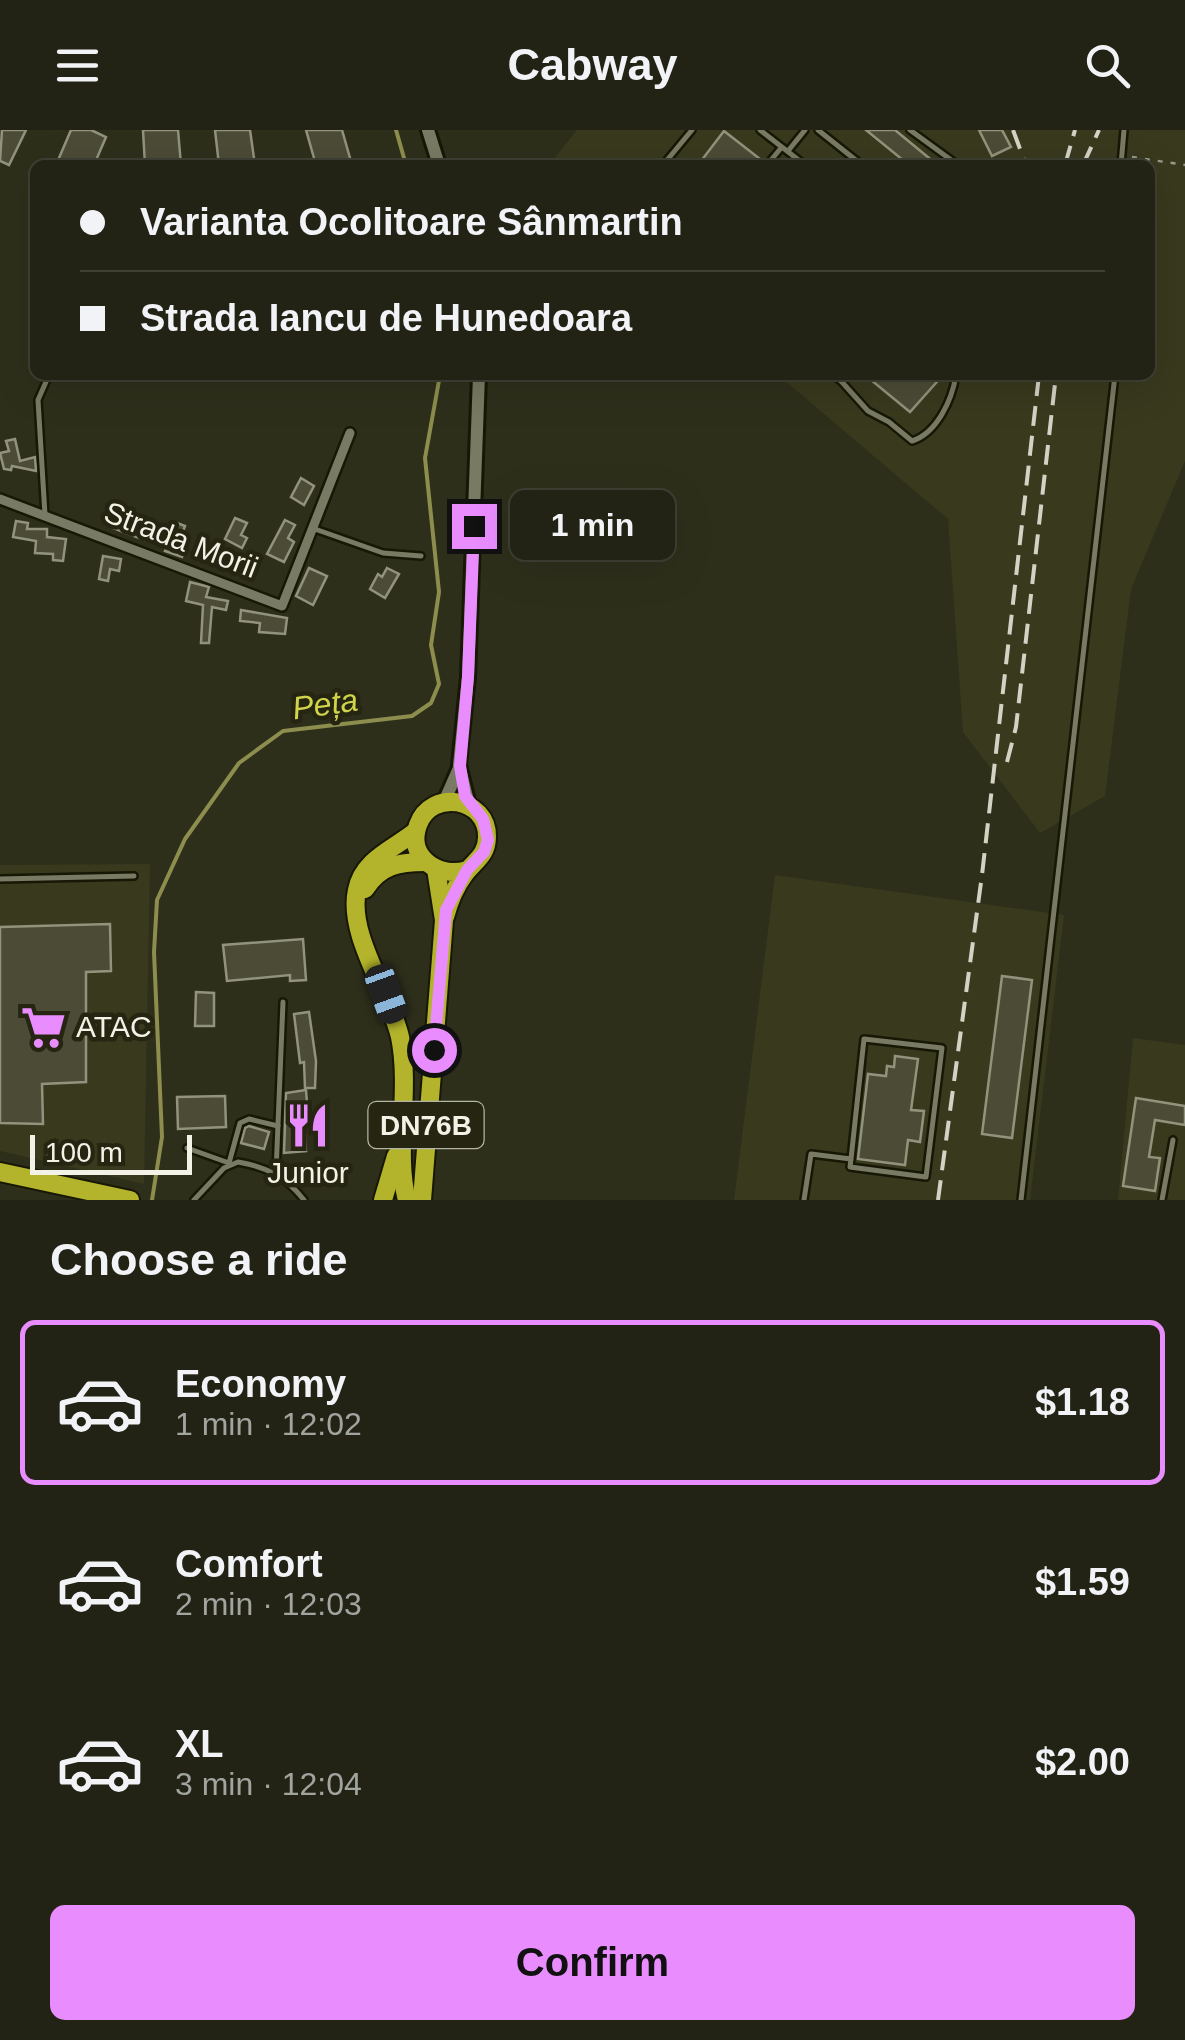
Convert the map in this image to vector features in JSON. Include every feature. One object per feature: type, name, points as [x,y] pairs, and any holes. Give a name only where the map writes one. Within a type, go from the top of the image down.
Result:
[{"type":"highway","points":[[357,913],[366,887],[380,872],[399,863],[431,866],[448,873],[467,870],[478,862],[488,840],[483,819],[469,806],[457,801],[444,802],[425,812],[416,831],[370,865],[358,884],[357,913],[362,936],[400,1038],[407,1200]]},
{"type":"highway","points":[[416,831],[419,853],[431,866]]},
{"type":"highway","name":"DN76B","points":[[422,1200],[444,920],[431,866]]},
{"type":"highway","name":"DN76B","points":[[444,920],[467,870]]},
{"type":"highway","points":[[382,1200],[405,1122]]},
{"type":"highway","points":[[0,1172],[130,1200]]},
{"type":"highway","points":[[0,1184],[72,1200]]},
{"type":"street","points":[[428,130],[438,160]]},
{"type":"street","points":[[469,806],[460,766],[468,677],[479,380]]},
{"type":"street","name":"Strada Morii","points":[[0,499],[282,606],[350,432]]},
{"type":"street","points":[[444,802],[460,766]]},
{"type":"lane","points":[[666,160],[692,130]]},
{"type":"lane","points":[[760,130],[799,160]]},
{"type":"lane","points":[[773,160],[805,130]]},
{"type":"lane","points":[[910,130],[951,160]]},
{"type":"lane","points":[[1122,160],[1124,130]]},
{"type":"lane","points":[[822,131],[856,160]]},
{"type":"lane","points":[[46,515],[38,400],[48,380]]},
{"type":"lane","points":[[845,380],[868,410],[912,441],[921,438],[946,408],[954,380]]},
{"type":"lane","points":[[1020,1200],[1115,380]]},
{"type":"lane","points":[[312,528],[383,553],[421,556]]},
{"type":"lane","points":[[0,879],[134,876]]},
{"type":"lane","points":[[276,1173],[282,1002]]},
{"type":"lane","points":[[864,1038],[942,1048],[926,1176],[850,1167],[850,1160],[864,1038]]},
{"type":"lane","points":[[194,1200],[230,1163],[240,1123],[249,1119],[278,1126]]},
{"type":"lane","points":[[1162,1200],[1174,1140]]},
{"type":"lane","points":[[187,1148],[276,1173],[304,1200]]},
{"type":"lane","points":[[804,1200],[811,1154],[850,1160]]},
{"type":"path","points":[[1122,156],[1150,160]]},
{"type":"path","points":[[1155,161],[1185,165]]},
{"type":"shaded area","points":[[577,130],[1185,130],[1185,461],[1131,589],[1105,796],[1040,833],[963,732],[948,519],[784,380],[1155,380],[1155,160],[553,160]]},
{"type":"shaded area","points":[[150,864],[144,1184],[0,1151],[0,865]]},
{"type":"shaded area","points":[[775,875],[1064,915],[1030,1200],[734,1200]]},
{"type":"shaded area","points":[[1133,1038],[1185,1045],[1185,1200],[1118,1200]]},
{"type":"building","points":[[2,130],[26,130],[9,165],[0,161]]},
{"type":"building","points":[[71,130],[91,130],[106,137],[96,160],[58,160]]},
{"type":"building","points":[[143,130],[178,130],[181,160],[145,160]]},
{"type":"building","points":[[215,130],[250,130],[254,160],[218,160]]},
{"type":"building","points":[[306,130],[342,130],[351,160],[315,160]]},
{"type":"building","points":[[866,130],[895,130],[929,158],[903,160]]},
{"type":"building","points":[[979,130],[1002,130],[1011,147],[992,156]]},
{"type":"building","points":[[724,131],[760,159],[759,160],[702,160]]},
{"type":"building","points":[[871,380],[939,380],[910,412]]},
{"type":"building","points":[[15,439],[20,461],[35,457],[36,471],[12,466],[11,470],[4,469],[0,453],[9,451],[6,441]]},
{"type":"building","points":[[301,478],[314,486],[304,505],[291,497]]},
{"type":"building","points":[[121,509],[152,520],[144,540],[113,528]]},
{"type":"building","points":[[235,518],[247,523],[241,535],[247,538],[242,548],[225,539]]},
{"type":"building","points":[[285,520],[295,525],[288,538],[294,542],[284,562],[267,554]]},
{"type":"building","points":[[16,521],[28,523],[27,529],[47,529],[47,537],[66,539],[63,561],[53,560],[53,554],[35,553],[36,541],[13,537]]},
{"type":"building","points":[[177,523],[185,526],[181,537],[189,540],[182,557],[165,551]]},
{"type":"building","points":[[103,556],[121,559],[119,571],[110,569],[108,581],[99,579]]},
{"type":"building","points":[[309,568],[327,576],[313,605],[296,596]]},
{"type":"building","points":[[387,568],[399,574],[385,598],[370,589],[378,574],[382,577]]},
{"type":"building","points":[[190,582],[209,587],[206,597],[228,601],[226,610],[212,607],[209,643],[201,643],[203,605],[186,601]]},
{"type":"building","points":[[241,610],[287,618],[285,634],[259,632],[260,623],[240,621]]},
{"type":"building","name":"ATAC","points":[[110,924],[111,971],[86,972],[86,1082],[42,1084],[43,1124],[0,1123],[0,927]]},
{"type":"building","points":[[303,939],[306,980],[290,981],[290,975],[227,981],[223,945]]},
{"type":"building","points":[[1002,976],[1032,980],[1012,1138],[982,1134]]},
{"type":"building","points":[[196,992],[214,993],[214,1026],[195,1026]]},
{"type":"building","points":[[309,1012],[316,1061],[315,1088],[305,1088],[294,1014]]},
{"type":"building","points":[[895,1056],[918,1059],[911,1110],[924,1111],[920,1142],[908,1140],[905,1165],[858,1159],[868,1074],[886,1076],[887,1066],[894,1067]]},
{"type":"building","points":[[306,1090],[306,1151],[284,1153],[286,1093]]},
{"type":"building","points":[[225,1096],[226,1127],[178,1129],[177,1097]]},
{"type":"building","points":[[1136,1098],[1185,1106],[1185,1125],[1155,1120],[1149,1157],[1160,1158],[1155,1191],[1123,1186]]},
{"type":"building","points":[[249,1126],[269,1132],[264,1149],[241,1143]]},
{"type":"waterway","name":"Peța","points":[[396,130],[405,160]]},
{"type":"waterway","name":"Peța","points":[[152,1200],[162,1137],[154,952],[157,900],[185,839],[239,763],[283,731],[412,716],[431,703],[439,684],[431,645],[439,592],[425,458],[439,380]]},
{"type":"railway","points":[[1013,130],[1024,160]]},
{"type":"railway","points":[[1066,160],[1075,130]]},
{"type":"railway","points":[[1085,160],[1099,130]]},
{"type":"railway","points":[[938,1200],[982,875],[1038,380]]},
{"type":"railway","points":[[1007,762],[1016,727],[1055,380]]},
{"type":"place","name":"ATAC","points":[[43,1027]]},
{"type":"place","name":"Junior","points":[[308,1126]]},
{"type":"route","points":[[434,1050],[446,910],[488,840],[483,819],[469,806],[465,796],[460,766],[474,526]]}]
